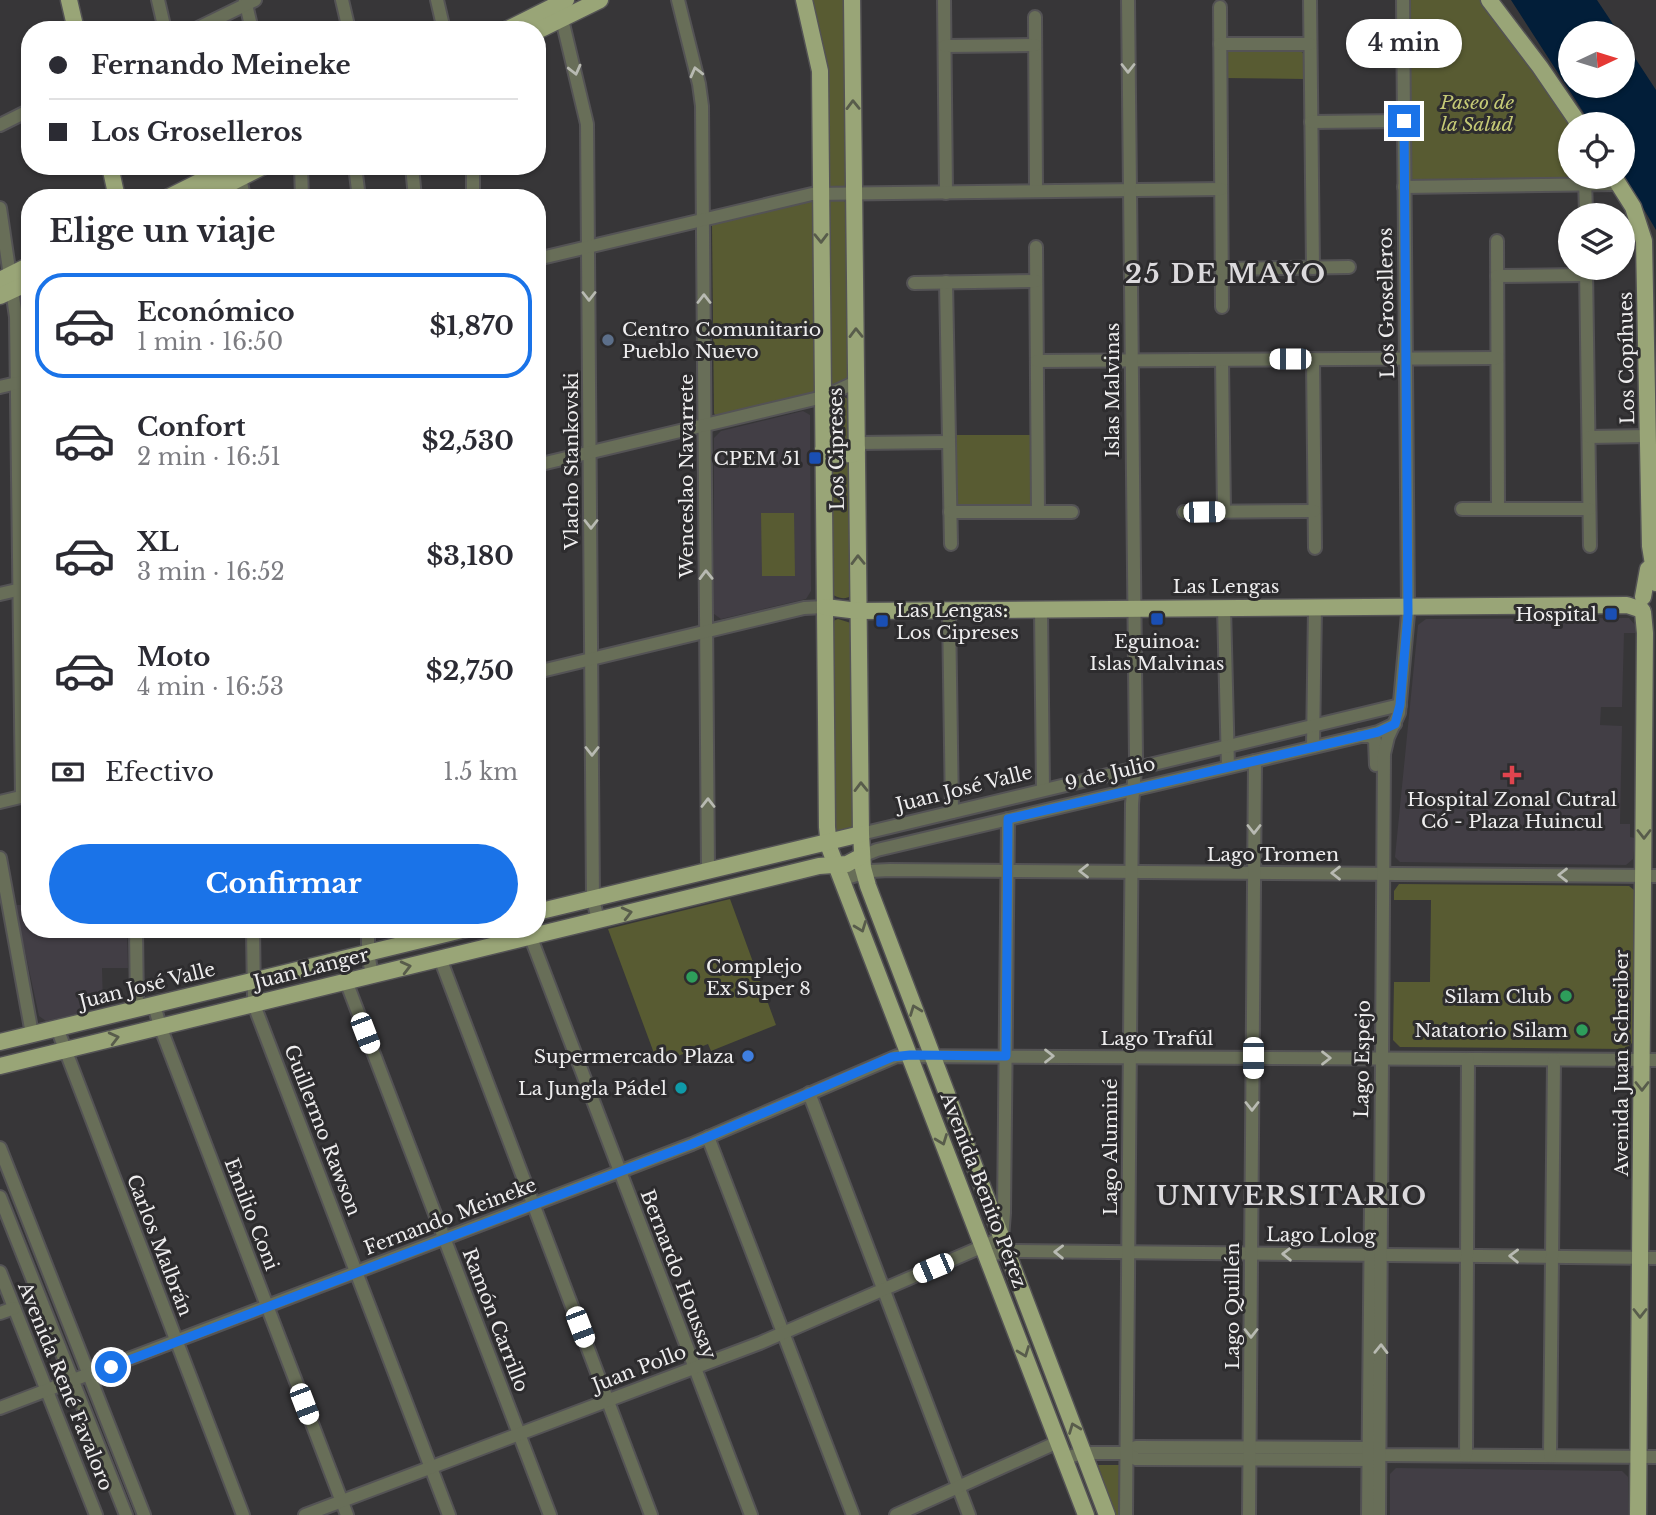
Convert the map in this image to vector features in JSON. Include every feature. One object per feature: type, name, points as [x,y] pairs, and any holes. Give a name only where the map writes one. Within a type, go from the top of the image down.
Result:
[{"type":"main road","points":[[69,0],[74,21]]},
{"type":"main road","points":[[529,21],[562,8],[600,0]]},
{"type":"main road","name":"Los Cipreses","points":[[804,0],[820,65],[828,842]]},
{"type":"main road","name":"Los Cipreses","points":[[852,0],[862,856]]},
{"type":"main road","points":[[1489,0],[1571,112]]},
{"type":"main road","points":[[546,23],[562,8]]},
{"type":"main road","points":[[179,189],[198,175]]},
{"type":"main road","points":[[212,189],[230,175]]},
{"type":"main road","name":"Los Copíhues","points":[[1621,189],[1636,215],[1644,241],[1650,546],[1644,604]]},
{"type":"main road","points":[[6,285],[21,272]]},
{"type":"main road","points":[[823,450],[829,455],[849,455],[855,454],[857,446]]},
{"type":"main road","name":"Los Copíhues","points":[[1650,546],[1656,583]]},
{"type":"main road","name":"Las Lengas","points":[[825,607],[859,611],[1644,604]]},
{"type":"main road","name":"Avenida Juan Schreiber","points":[[1638,1515],[1648,1258],[1651,662],[1644,604]]},
{"type":"main road","name":"Juan José Valle","points":[[546,910],[861,834]]},
{"type":"main road","name":"Avenida Benito Pérez","points":[[828,842],[1086,1515]]},
{"type":"main road","name":"Avenida Benito Pérez","points":[[862,856],[864,873],[1107,1515]]},
{"type":"main road","name":"9 de Julio","points":[[836,864],[851,863],[862,856]]},
{"type":"main road","name":"Juan Langer","points":[[546,930],[836,864]]},
{"type":"main road","name":"Juan José Valle","points":[[0,1042],[154,1004],[254,992],[368,953],[429,938]]},
{"type":"main road","name":"Juan Langer","points":[[0,1066],[160,1026],[254,992],[346,981],[511,938]]},
{"type":"street","points":[[158,0],[163,21]]},
{"type":"street","points":[[342,0],[347,21]]},
{"type":"street","points":[[436,0],[442,21]]},
{"type":"street","name":"Wenceslao Navarrete","points":[[678,0],[702,101],[708,871]]},
{"type":"street","points":[[944,0],[946,192]]},
{"type":"street","name":"Islas Malvinas","points":[[1128,0],[1134,779]]},
{"type":"street","points":[[1310,0],[1313,268]]},
{"type":"street","name":"Los Groselleros","points":[[1403,0],[1408,606]]},
{"type":"street","points":[[211,21],[248,2],[251,21]]},
{"type":"street","name":"Vlacho Stankovski","points":[[562,8],[587,124],[593,899],[598,920]]},
{"type":"street","points":[[1220,8],[1222,307]]},
{"type":"street","points":[[1035,18],[1036,191]]},
{"type":"street","points":[[1220,44],[1310,44]]},
{"type":"street","points":[[944,46],[1035,45]]},
{"type":"street","points":[[0,125],[21,114]]},
{"type":"street","points":[[1311,122],[1404,121]]},
{"type":"street","points":[[1404,187],[1558,182]]},
{"type":"street","points":[[546,257],[810,195],[1221,189]]},
{"type":"street","points":[[0,208],[6,285],[16,317],[21,363]]},
{"type":"street","points":[[1497,242],[1497,509]]},
{"type":"street","points":[[1036,247],[1038,512]]},
{"type":"street","points":[[1222,269],[1349,267]]},
{"type":"street","points":[[1497,276],[1558,273]]},
{"type":"street","points":[[1586,280],[1590,546]]},
{"type":"street","points":[[914,283],[1037,281]]},
{"type":"street","points":[[946,282],[951,544]]},
{"type":"street","points":[[1037,361],[1497,358]]},
{"type":"street","points":[[1313,359],[1315,548]]},
{"type":"street","points":[[1222,360],[1224,512]]},
{"type":"street","points":[[0,387],[21,382]]},
{"type":"street","points":[[546,463],[823,397],[856,382]]},
{"type":"street","points":[[1588,437],[1648,436]]},
{"type":"street","points":[[857,446],[949,442]]},
{"type":"street","points":[[1462,509],[1589,509]]},
{"type":"street","points":[[1184,512],[1314,511]]},
{"type":"street","points":[[950,512],[1072,512]]},
{"type":"street","points":[[0,594],[21,589]]},
{"type":"street","name":"Lago Espejo","points":[[1368,1515],[1372,1455],[1379,874],[1384,754],[1400,705],[1408,606]]},
{"type":"street","points":[[546,670],[807,607],[825,607]]},
{"type":"street","points":[[1224,607],[1228,767]]},
{"type":"street","points":[[1314,747],[1315,607]]},
{"type":"street","points":[[1041,609],[1044,790]]},
{"type":"street","points":[[949,610],[952,812]]},
{"type":"street","name":"Juan José Valle","points":[[861,834],[1044,790],[1134,779],[1227,746],[1400,705]]},
{"type":"street","name":"9 de Julio","points":[[862,856],[1008,819],[1134,779],[1228,767],[1360,736],[1395,724]]},
{"type":"street","name":"Lago Espejo","points":[[1360,736],[1372,737],[1376,745],[1379,874]]},
{"type":"street","name":"Lago Quillén","points":[[1249,1515],[1255,761]]},
{"type":"street","name":"Lago Aluminé","points":[[1125,1515],[1134,779]]},
{"type":"street","points":[[0,802],[21,797]]},
{"type":"street","points":[[1004,1245],[1008,819]]},
{"type":"street","points":[[889,847],[883,856],[884,866],[890,870]]},
{"type":"street","points":[[0,858],[32,1034]]},
{"type":"street","name":"Lago Tromen","points":[[843,879],[890,870],[1650,876]]},
{"type":"street","points":[[136,938],[137,1009]]},
{"type":"street","name":"Guillermo Rawson","points":[[253,938],[254,992],[356,1273],[449,1515]]},
{"type":"street","points":[[368,938],[372,975]]},
{"type":"street","name":"Bernardo Houssay","points":[[531,938],[751,1515]]},
{"type":"street","points":[[440,958],[651,1515]]},
{"type":"street","name":"Ramón Carrillo","points":[[346,981],[550,1515]]},
{"type":"street","name":"Emilio Coni","points":[[154,1004],[160,1026],[347,1515]]},
{"type":"street","name":"Carlos Malbrán","points":[[57,1028],[243,1515]]},
{"type":"street","name":"Lago Trafúl","points":[[910,1055],[1649,1060]]},
{"type":"street","name":"Fernando Meineke","points":[[0,1408],[620,1172],[892,1057],[910,1055]]},
{"type":"street","points":[[1466,1455],[1468,1059]]},
{"type":"street","points":[[1550,1456],[1555,1060]]},
{"type":"street","points":[[809,1094],[969,1515]]},
{"type":"street","points":[[708,1137],[853,1515]]},
{"type":"street","points":[[0,1147],[144,1515]]},
{"type":"street","name":"Avenida René Favaloro","points":[[0,1197],[125,1515]]},
{"type":"street","name":"Lago Lolog","points":[[985,1251],[1004,1245],[1128,1253],[1648,1258]]},
{"type":"street","name":"Juan Pollo","points":[[305,1515],[695,1368],[883,1289],[985,1251]]},
{"type":"street","name":"Avenida René Favaloro","points":[[0,1272],[96,1515]]},
{"type":"street","points":[[0,1312],[14,1308]]},
{"type":"street","points":[[896,1515],[1058,1442]]},
{"type":"street","points":[[1065,1458],[1084,1453],[1126,1453],[1136,1447],[1250,1454],[1656,1457]]},
{"type":"street","name":"Lago Espejo","points":[[1372,1455],[1379,1515]]},
{"type":"shaded area","points":[[803,411],[810,415],[811,591],[806,599],[721,619],[714,614],[714,438],[721,431]]},
{"type":"shaded area","name":"Hospital Zonal Cutral Có - Plaza Huincul","points":[[1629,618],[1635,625],[1635,633],[1624,633],[1622,707],[1601,707],[1600,725],[1622,726],[1620,824],[1630,824],[1630,837],[1635,838],[1633,859],[1626,865],[1400,862],[1395,857],[1418,625],[1426,619]]},
{"type":"shaded area","points":[[15,905],[21,905],[21,933]]},
{"type":"shaded area","points":[[22,938],[127,938],[128,968],[102,968],[103,1004],[85,1004],[85,1012],[46,1021],[39,1016]]},
{"type":"shaded area","points":[[1396,1468],[1622,1471],[1628,1477],[1628,1515],[1390,1515],[1390,1474]]},
{"type":"green space","points":[[809,0],[847,0],[846,186],[831,188],[828,185]]},
{"type":"green space","name":"Paseo de la Salud","points":[[1406,0],[1481,0],[1562,112],[1558,112],[1558,180],[1413,182],[1409,179]]},
{"type":"green space","points":[[1298,49],[1304,54],[1305,79],[1224,78],[1226,51]]},
{"type":"green space","points":[[841,198],[848,205],[850,380],[833,386],[830,384],[828,200]]},
{"type":"green space","points":[[811,200],[814,203],[815,392],[716,417],[712,225]]},
{"type":"green space","points":[[840,395],[850,400],[852,446],[831,451],[830,398]]},
{"type":"green space","points":[[955,435],[1033,435],[1032,506],[957,506]]},
{"type":"green space","points":[[852,458],[851,596],[843,598],[831,593],[831,460]]},
{"type":"green space","points":[[761,513],[794,513],[795,576],[762,576]]},
{"type":"green space","points":[[838,619],[851,623],[856,825],[852,831],[833,832],[833,621]]},
{"type":"green space","name":"Silam Club","points":[[1399,884],[1629,886],[1634,890],[1632,1043],[1625,1049],[1400,1047],[1393,1040],[1394,982],[1430,982],[1431,900],[1394,900],[1394,891]]},
{"type":"green space","name":"Complejo Ex Super 8","points":[[730,899],[776,1025],[711,1051],[708,1044],[658,1064],[608,929]]},
{"type":"green space","points":[[1098,1465],[1119,1465],[1118,1515],[1115,1515]]},
{"type":"water","points":[[1511,0],[1597,0],[1611,21],[1558,21],[1558,73]]},
{"type":"water","points":[[1635,58],[1656,90],[1656,230],[1632,189],[1635,189],[1635,112],[1583,112],[1574,98],[1635,98]]},
{"type":"place","name":"Centro Comunitario Pueblo Nuevo","points":[[608,340]]},
{"type":"place","name":"CPEM 51","points":[[815,458]]},
{"type":"place","name":"Hospital","points":[[1611,614]]},
{"type":"place","name":"Eguinoa: Islas Malvinas","points":[[1157,619]]},
{"type":"place","name":"Las Lengas: Los Cipreses","points":[[882,621]]},
{"type":"place","name":"Hospital Zonal Cutral Có - Plaza Huincul","points":[[1512,775]]},
{"type":"place","name":"Complejo Ex Super 8","points":[[692,977]]},
{"type":"place","name":"Silam Club","points":[[1566,996]]},
{"type":"place","name":"Natatorio Silam","points":[[1582,1030]]},
{"type":"place","name":"Supermercado Plaza","points":[[748,1056]]},
{"type":"place","name":"La Jungla Pádel","points":[[681,1088]]},
{"type":"district","name":"25 DE MAYO","points":[[1226,274]]},
{"type":"district","name":"UNIVERSITARIO","points":[[1292,1196]]},
{"type":"route","points":[[111,1367],[692,1144],[892,1057],[1006,1056],[1008,819],[1378,732],[1395,724],[1400,705],[1408,614],[1404,121]]}]
